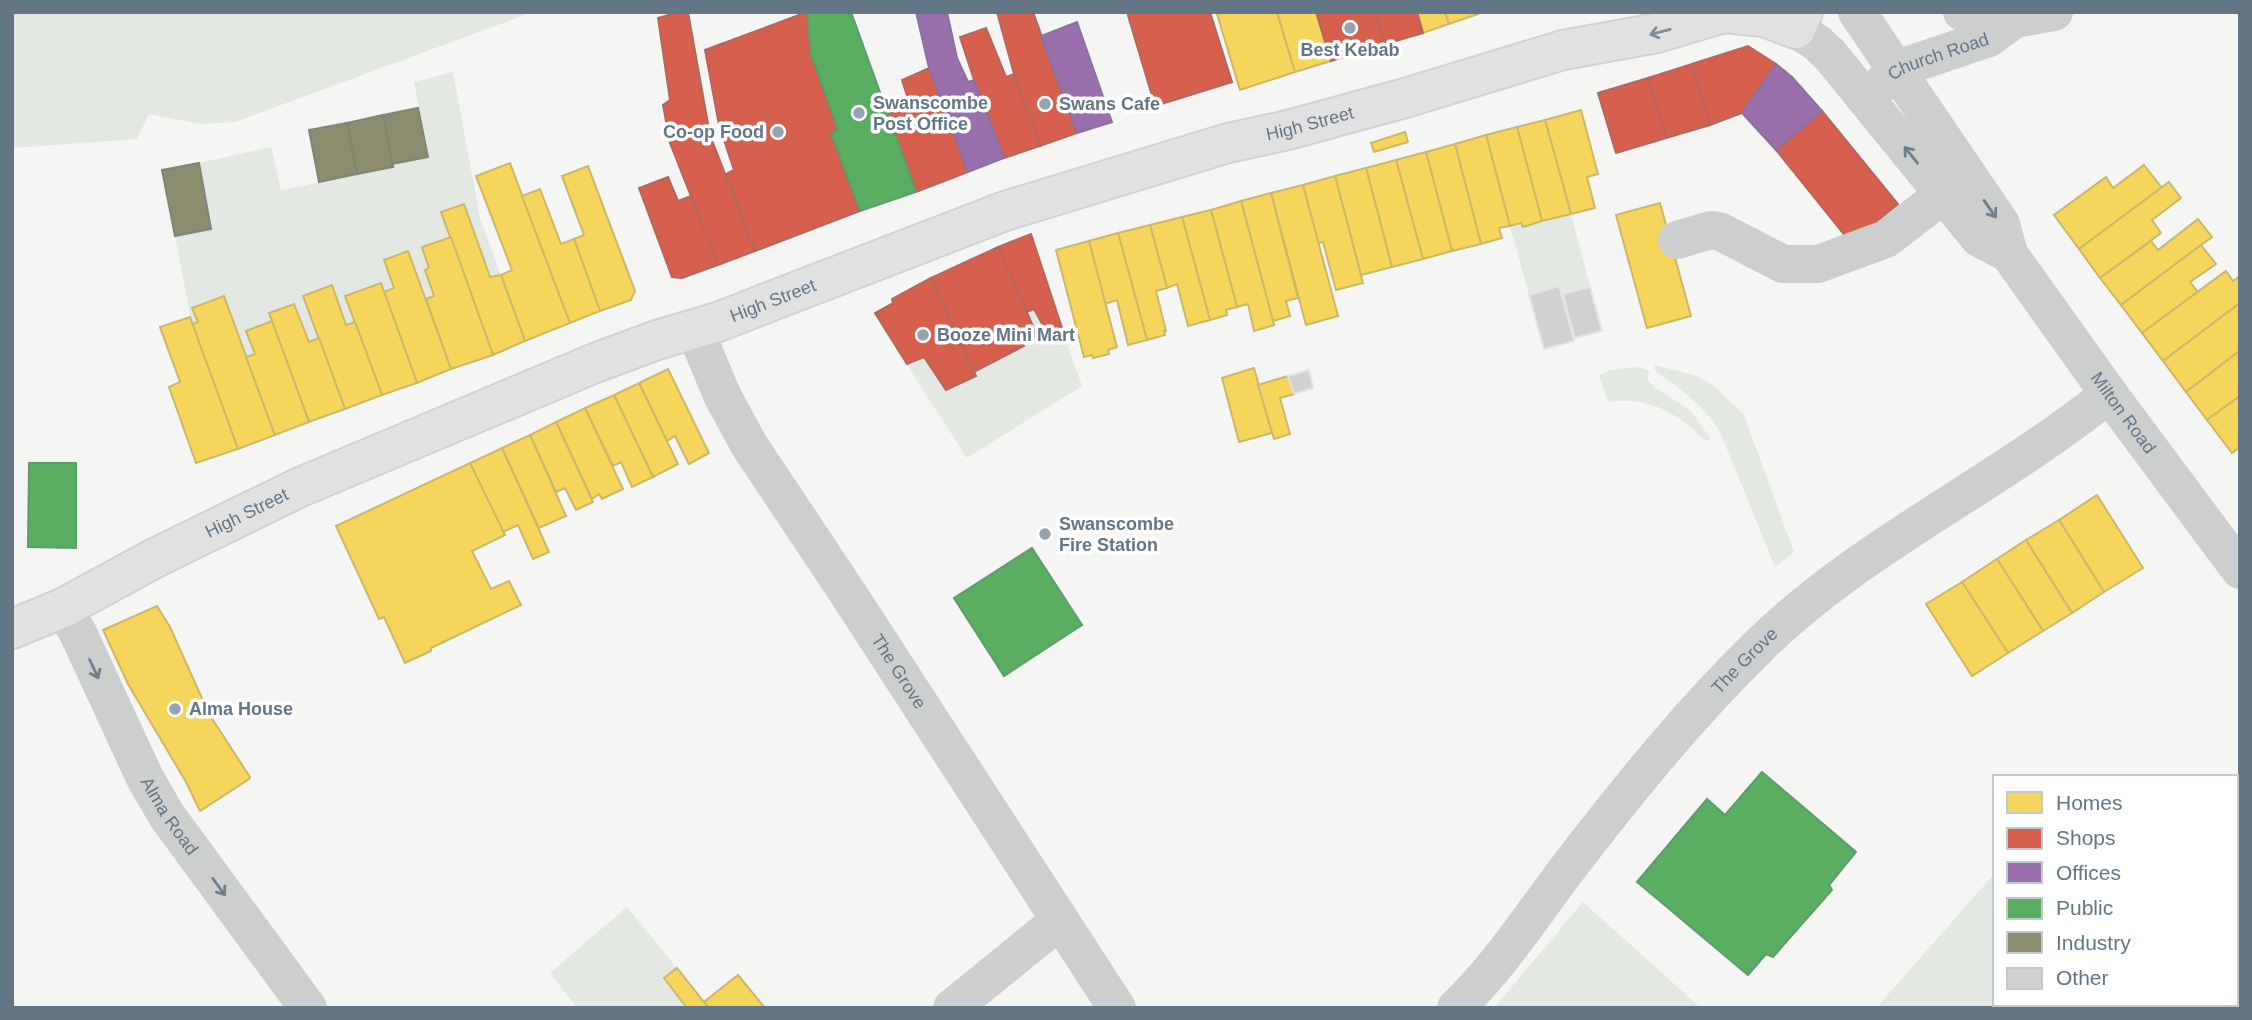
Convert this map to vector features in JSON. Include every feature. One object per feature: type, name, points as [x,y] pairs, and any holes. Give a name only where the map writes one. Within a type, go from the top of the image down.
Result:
[{"type":"main road","name":"High Street","points":[[1563,50],[1637,12]]},
{"type":"main road","name":"High Street","points":[[12,629],[63,608],[155,558],[298,488],[595,363],[764,304],[1020,206],[1228,143],[1288,130],[1405,98],[1563,50],[1657,33],[1716,15],[1743,13],[1780,22],[1800,21]]},
{"type":"street","name":"Church Road","points":[[1962,12],[1988,13],[2015,19],[2054,12]]},
{"type":"street","name":"Milton Road","points":[[1872,17],[1898,71],[2001,224],[2010,254],[2109,394],[2240,570]]},
{"type":"street","points":[[1830,55],[1872,17]]},
{"type":"street","name":"Church Road","points":[[1865,97],[1898,71],[1989,38],[2015,19]]},
{"type":"street","name":"Milton Road","points":[[1800,21],[1809,36],[1830,55],[1979,237],[2010,254]]},
{"type":"street","points":[[1677,240],[1711,230],[1719,231],[1783,264],[1818,264],[1882,241],[1944,194]]},
{"type":"street","name":"The Grove","points":[[694,328],[730,413],[749,445],[1116,1008]]},
{"type":"street","name":"The Grove","points":[[1456,1008],[1503,956],[1680,727],[1788,618],[1837,578],[2055,436],[2109,394]]},
{"type":"street","name":"Alma Road","points":[[63,608],[78,633],[145,778],[167,816],[307,1008]]},
{"type":"street","points":[[953,1008],[1059,921]]},
{"type":"shaded area","points":[[13,12],[533,12],[235,122],[201,124],[149,114],[137,139],[12,148]]},
{"type":"shaded area","points":[[453,72],[480,218],[501,275],[490,277],[451,237],[422,247],[429,268],[425,270],[434,296],[426,299],[409,252],[384,260],[394,288],[384,292],[381,283],[345,296],[355,322],[346,325],[332,286],[319,338],[309,342],[294,304],[270,313],[272,321],[247,331],[255,354],[246,357],[224,296],[193,307],[198,322],[192,324],[175,236],[211,228],[199,163],[271,147],[281,190],[392,168],[392,164],[428,157],[414,82]]},
{"type":"shaded area","points":[[1571,214],[1602,331],[1544,349],[1510,226],[1521,223],[1523,227]]},
{"type":"shaded area","points":[[1034,309],[1057,337],[1064,334],[1082,386],[967,458],[907,365],[924,357],[947,390],[976,376],[974,372],[1024,347],[1022,343],[1037,335],[1027,312]]},
{"type":"shaded area","points":[[1655,365],[1697,376],[1715,387],[1744,415],[1794,552],[1775,567],[1720,432],[1699,406],[1655,371]]},
{"type":"shaded area","points":[[1638,367],[1649,371],[1647,379],[1654,387],[1690,410],[1711,439],[1706,441],[1684,422],[1649,404],[1608,402],[1599,375],[1611,370]]},
{"type":"shaded area","points":[[1993,875],[1993,1006],[2135,1008],[1876,1008]]},
{"type":"shaded area","points":[[1583,902],[1701,1008],[1494,1008]]},
{"type":"shaded area","points":[[627,907],[677,968],[665,979],[687,1008],[577,1008],[550,973]]},
{"type":"building: Homes","points":[[1277,12],[1295,72],[1240,90],[1217,14]]},
{"type":"building: Homes","points":[[1277,12],[1316,12],[1331,61],[1295,72]]},
{"type":"building: Homes","points":[[1417,12],[1445,12],[1449,24],[1423,33]]},
{"type":"building: Homes","points":[[1445,12],[1478,12],[1478,14],[1449,24]]},
{"type":"building: Homes","points":[[1581,110],[1598,174],[1587,177],[1595,208],[1571,214],[1545,120]]},
{"type":"building: Homes","points":[[1545,120],[1571,214],[1542,221],[1517,127]]},
{"type":"building: Homes","points":[[1517,127],[1542,221],[1523,227],[1521,223],[1510,226],[1486,135]]},
{"type":"building: Homes","points":[[1405,132],[1408,142],[1374,152],[1371,143]]},
{"type":"building: Homes","points":[[1486,135],[1510,226],[1499,228],[1502,238],[1481,244],[1455,144]]},
{"type":"building: Homes","points":[[1455,144],[1481,244],[1452,251],[1426,152]]},
{"type":"building: Homes","points":[[1426,152],[1452,251],[1423,259],[1396,160]]},
{"type":"building: Homes","points":[[1396,160],[1423,259],[1392,267],[1366,168]]},
{"type":"building: Homes","points":[[510,163],[570,323],[525,341],[501,275],[512,270],[476,176]]},
{"type":"building: Homes","points":[[2144,165],[2162,188],[2079,249],[2054,215],[2106,177],[2113,188]]},
{"type":"building: Homes","points":[[588,166],[635,291],[631,300],[600,311],[574,239],[584,235],[562,176]]},
{"type":"building: Homes","points":[[1366,168],[1392,267],[1361,275],[1335,176]]},
{"type":"building: Homes","points":[[1335,176],[1363,283],[1336,290],[1323,242],[1318,243],[1303,185]]},
{"type":"building: Homes","points":[[2169,182],[2181,198],[2152,220],[2161,233],[2100,278],[2079,249]]},
{"type":"building: Homes","points":[[1303,185],[1338,316],[1306,325],[1271,193]]},
{"type":"building: Homes","points":[[540,189],[561,244],[574,239],[600,311],[570,323],[522,196]]},
{"type":"building: Homes","points":[[1271,193],[1298,298],[1286,301],[1290,316],[1273,321],[1241,201]]},
{"type":"building: Homes","points":[[1241,201],[1274,325],[1254,331],[1248,304],[1237,307],[1211,210]]},
{"type":"building: Homes","points":[[1660,203],[1691,316],[1647,328],[1616,215]]},
{"type":"building: Homes","points":[[464,204],[490,277],[501,275],[525,341],[493,355],[441,212]]},
{"type":"building: Homes","points":[[1211,210],[1237,307],[1226,310],[1227,315],[1210,320],[1182,217]]},
{"type":"building: Homes","points":[[1182,217],[1210,320],[1188,326],[1177,284],[1167,288],[1150,225]]},
{"type":"building: Homes","points":[[2198,219],[2212,237],[2121,305],[2100,278],[2151,241],[2158,250]]},
{"type":"building: Homes","points":[[1150,225],[1167,288],[1156,291],[1166,331],[1165,335],[1147,340],[1118,233]]},
{"type":"building: Homes","points":[[1118,233],[1147,340],[1128,345],[1117,300],[1105,304],[1089,241]]},
{"type":"building: Homes","points":[[451,237],[493,355],[451,369],[426,299],[434,296],[425,270],[429,268],[422,247]]},
{"type":"building: Homes","points":[[1089,241],[1117,347],[1108,350],[1109,354],[1093,358],[1092,355],[1084,357],[1056,250]]},
{"type":"building: Homes","points":[[2201,245],[2216,264],[2190,282],[2198,292],[2142,333],[2121,305]]},
{"type":"building: Homes","points":[[408,251],[451,369],[417,383],[384,292],[394,288],[384,260]]},
{"type":"building: Homes","points":[[2226,271],[2233,281],[2240,276],[2240,303],[2163,361],[2142,333]]},
{"type":"building: Homes","points":[[381,283],[417,383],[382,395],[345,296]]},
{"type":"building: Homes","points":[[332,285],[346,325],[355,322],[382,395],[345,409],[303,296]]},
{"type":"building: Homes","points":[[224,296],[275,435],[238,449],[192,324],[198,322],[192,308]]},
{"type":"building: Homes","points":[[2240,303],[2240,351],[2186,392],[2163,361]]},
{"type":"building: Homes","points":[[294,304],[309,342],[319,338],[345,409],[309,422],[269,313]]},
{"type":"building: Homes","points":[[190,317],[238,449],[196,463],[169,387],[180,382],[160,327]]},
{"type":"building: Homes","points":[[272,321],[309,422],[275,435],[246,357],[255,354],[246,331]]},
{"type":"building: Homes","points":[[2238,352],[2240,396],[2207,420],[2186,392]]},
{"type":"building: Homes","points":[[1254,368],[1272,433],[1239,442],[1222,378]]},
{"type":"building: Homes","points":[[668,369],[709,453],[689,464],[675,436],[667,441],[639,383]]},
{"type":"building: Homes","points":[[1288,376],[1294,394],[1280,398],[1290,434],[1274,439],[1258,385]]},
{"type":"building: Homes","points":[[639,383],[678,464],[653,477],[614,395]]},
{"type":"building: Homes","points":[[614,395],[653,477],[632,487],[621,462],[613,466],[585,408]]},
{"type":"building: Homes","points":[[2240,396],[2240,447],[2232,453],[2207,420]]},
{"type":"building: Homes","points":[[585,408],[623,489],[602,499],[599,494],[592,499],[556,422]]},
{"type":"building: Homes","points":[[556,422],[593,502],[576,510],[565,488],[556,492],[530,435]]},
{"type":"building: Homes","points":[[530,435],[566,516],[539,528],[502,448]]},
{"type":"building: Homes","points":[[502,448],[549,552],[533,559],[518,525],[503,532],[470,463]]},
{"type":"building: Homes","points":[[470,463],[505,535],[472,551],[491,589],[509,581],[521,605],[405,663],[384,617],[379,619],[336,526]]},
{"type":"building: Homes","points":[[2097,495],[2143,568],[2104,592],[2059,520]]},
{"type":"building: Homes","points":[[2059,520],[2104,592],[2072,613],[2026,540]]},
{"type":"building: Homes","points":[[2026,540],[2072,613],[2043,631],[1997,559]]},
{"type":"building: Homes","points":[[1997,559],[2043,631],[2008,653],[1962,582]]},
{"type":"building: Homes","points":[[1962,582],[2008,653],[1972,676],[1926,604]]},
{"type":"building: Homes","name":"Alma House","points":[[157,606],[170,627],[209,714],[250,777],[200,811],[186,782],[128,684],[103,630]]},
{"type":"building: Homes","points":[[677,968],[709,1008],[687,1008],[664,978]]},
{"type":"building: Homes","points":[[738,975],[765,1008],[709,1008],[704,1002]]},
{"type":"building: Shops","points":[[688,12],[710,135],[755,251],[718,265],[670,143],[663,105],[670,100],[658,18]]},
{"type":"building: Shops","name":"Co-op Food","points":[[807,12],[811,54],[838,130],[831,133],[860,211],[755,251],[726,174],[734,170],[719,125],[705,50]]},
{"type":"building: Shops","name":"Swans Cafe","points":[[997,12],[1033,12],[1077,133],[1040,146],[1014,74]]},
{"type":"building: Shops","points":[[1127,12],[1210,12],[1232,82],[1155,106]]},
{"type":"building: Shops","name":"Best Kebab","points":[[1316,12],[1375,12],[1385,44],[1331,61]]},
{"type":"building: Shops","points":[[1375,12],[1417,12],[1423,33],[1385,44]]},
{"type":"building: Shops","points":[[986,28],[1006,77],[1014,74],[1040,146],[1004,158],[960,37]]},
{"type":"building: Shops","points":[[1748,46],[1776,64],[1742,113],[1710,125],[1692,64]]},
{"type":"building: Shops","points":[[1692,64],[1710,125],[1666,138],[1648,78]]},
{"type":"building: Shops","points":[[929,68],[968,172],[916,192],[887,114],[910,105],[902,80]]},
{"type":"building: Shops","points":[[1648,78],[1666,138],[1616,153],[1598,93]]},
{"type":"building: Shops","points":[[1822,111],[1898,204],[1851,243],[1776,150]]},
{"type":"building: Shops","points":[[668,177],[678,201],[691,196],[718,265],[682,278],[672,277],[639,188]]},
{"type":"building: Shops","points":[[1031,234],[1064,334],[1057,337],[1052,329],[1046,331],[1034,309],[1027,312],[998,247]]},
{"type":"building: Shops","points":[[998,247],[1037,335],[1022,343],[1024,346],[974,372],[931,278]]},
{"type":"building: Shops","name":"Booze Mini Mart","points":[[931,278],[976,376],[946,390],[924,357],[907,364],[875,313],[893,303],[892,299]]},
{"type":"building: Offices","points":[[916,12],[947,12],[957,58],[968,82],[974,80],[1004,158],[968,172],[929,68]]},
{"type":"building: Offices","points":[[1077,22],[1112,122],[1077,133],[1041,36]]},
{"type":"building: Offices","points":[[1776,64],[1792,77],[1822,111],[1776,150],[1742,113]]},
{"type":"building: Public","name":"Swanscombe Post Office","points":[[807,12],[851,12],[916,192],[860,211],[831,133],[838,130],[811,54]]},
{"type":"building: Public","points":[[29,463],[76,463],[76,548],[28,547]]},
{"type":"building: Public","points":[[1032,548],[1082,625],[1004,676],[954,598]]},
{"type":"building: Public","points":[[1762,772],[1856,852],[1829,885],[1832,890],[1773,957],[1766,954],[1748,975],[1637,882],[1707,799],[1725,815]]},
{"type":"building: Industry","points":[[418,108],[428,157],[392,164],[383,115]]},
{"type":"building: Industry","points":[[383,115],[393,167],[357,174],[347,123]]},
{"type":"building: Industry","points":[[347,123],[357,174],[319,182],[309,130]]},
{"type":"building: Industry","points":[[199,163],[211,229],[175,236],[162,170]]},
{"type":"building: Other","points":[[1559,286],[1574,341],[1544,349],[1529,295]]},
{"type":"building: Other","points":[[1590,287],[1602,331],[1575,338],[1563,294]]},
{"type":"building: Other","points":[[1309,370],[1313,388],[1294,394],[1288,376]]},
{"type":"place","name":"Best Kebab","points":[[1350,28]]},
{"type":"place","name":"Swans Cafe","points":[[1045,104]]},
{"type":"place","name":"Swanscombe Post Office","points":[[859,113]]},
{"type":"place","name":"Co-op Food","points":[[778,132]]},
{"type":"place","name":"Booze Mini Mart","points":[[923,335]]},
{"type":"place","name":"Swanscombe Fire Station","points":[[1045,534]]},
{"type":"place","name":"Alma House","points":[[175,709]]}]
